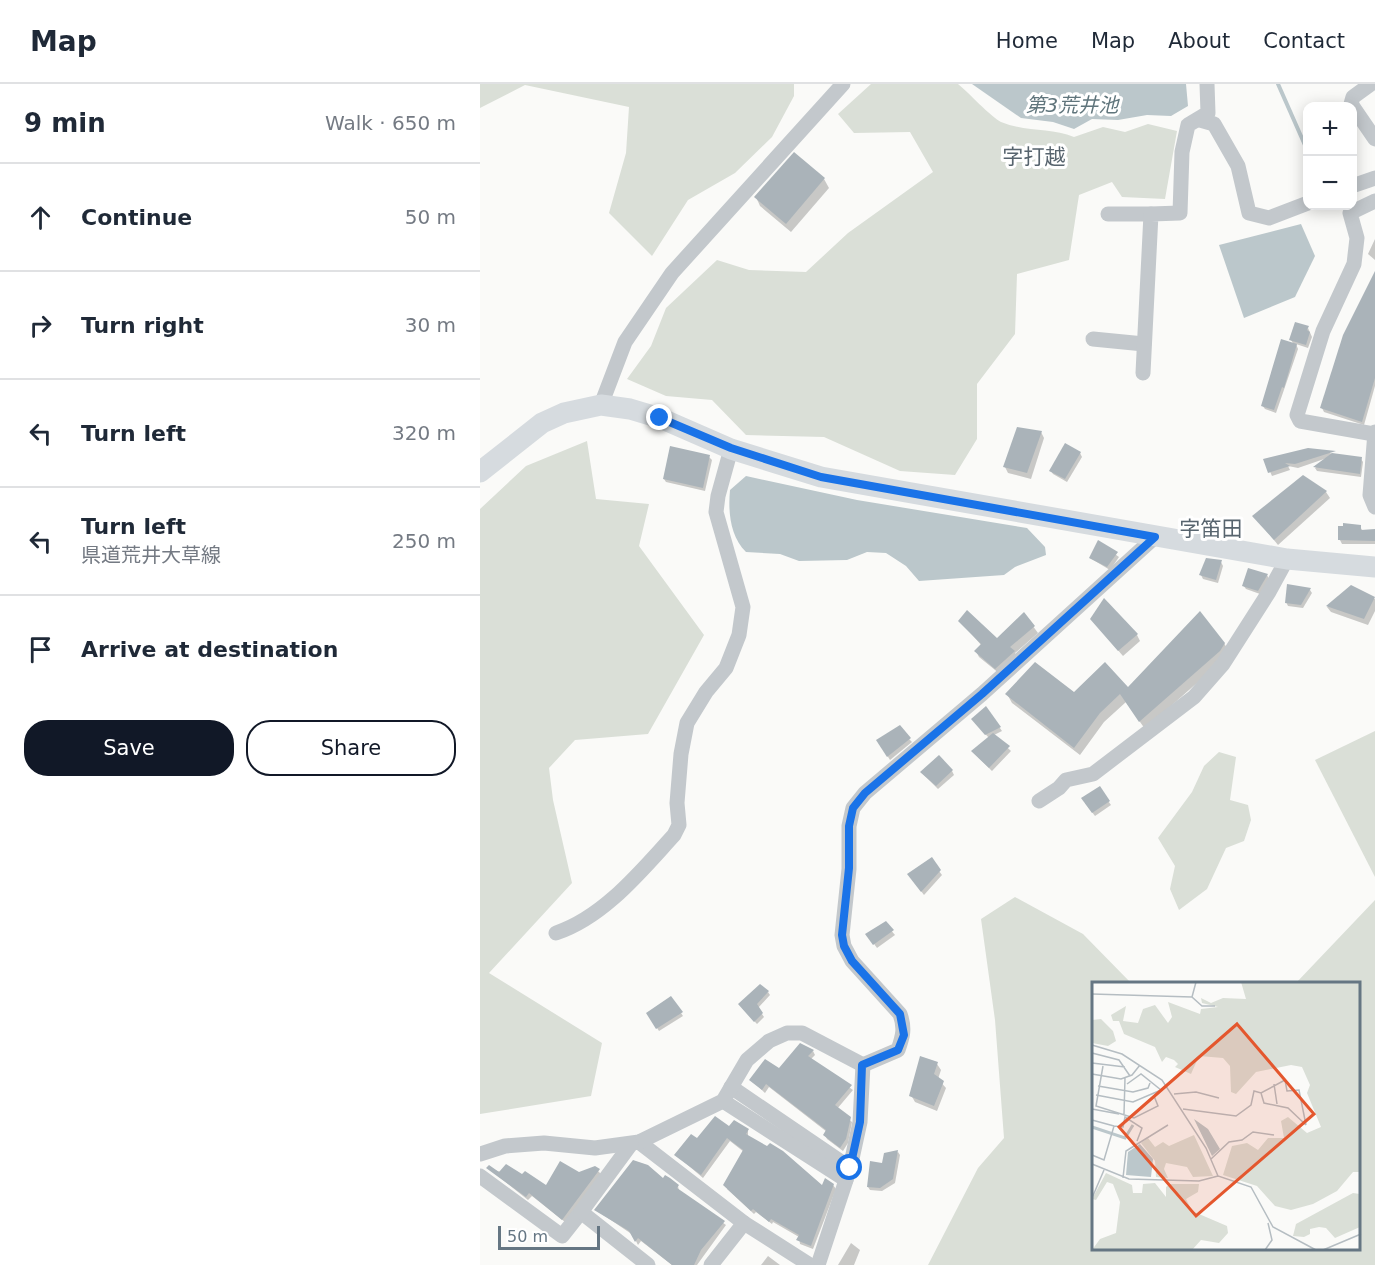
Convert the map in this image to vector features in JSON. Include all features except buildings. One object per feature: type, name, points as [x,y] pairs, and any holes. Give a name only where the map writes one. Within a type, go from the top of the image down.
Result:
[{"type":"main road","points":[[480,472],[542,423],[564,412],[601,405],[630,409],[650,415],[731,448],[821,477],[1287,559],[1375,567]]},
{"type":"street","points":[[601,405],[624,342],[672,273],[843,84]]},
{"type":"street","points":[[1108,214],[1180,213],[1182,152],[1188,125],[1200,120],[1208,113],[1207,84]]},
{"type":"street","points":[[1371,84],[1353,97],[1351,104],[1375,138]]},
{"type":"street","points":[[1200,120],[1214,124],[1238,166],[1249,213],[1269,218],[1303,205]]},
{"type":"street","points":[[1357,185],[1375,178]]},
{"type":"street","points":[[1375,201],[1350,213],[1357,238],[1354,264],[1323,331],[1297,415],[1300,421],[1375,433],[1370,495],[1375,507]]},
{"type":"street","points":[[1143,374],[1151,214]]},
{"type":"street","points":[[1093,339],[1144,344]]},
{"type":"street","points":[[556,933],[592,914],[624,887],[674,835],[679,825],[677,803],[681,754],[687,723],[706,692],[726,668],[739,635],[743,607],[716,512],[731,448]]},
{"type":"street","points":[[862,1065],[898,1050],[904,1035],[904,1024],[900,1014],[852,961],[844,946],[842,935],[849,868],[849,826],[853,808],[865,793],[982,694],[1155,537]]},
{"type":"street","points":[[1039,801],[1059,788],[1066,780],[1094,774],[1194,698],[1223,664],[1269,592],[1287,559]]},
{"type":"street","points":[[480,1154],[505,1146],[544,1143],[595,1148],[635,1143],[723,1101],[747,1060],[769,1041],[787,1033],[802,1033],[862,1065]]},
{"type":"street","points":[[818,1265],[848,1174],[860,1122],[862,1065]]},
{"type":"street","points":[[731,1087],[848,1174]]},
{"type":"street","points":[[723,1101],[848,1174]]},
{"type":"street","points":[[480,1176],[562,1236],[635,1143]]},
{"type":"street","points":[[635,1143],[744,1223],[810,1265]]},
{"type":"street","points":[[581,1212],[648,1265]]},
{"type":"street","points":[[711,1265],[744,1223]]},
{"type":"shaded area","points":[[480,84],[794,84],[794,96],[772,137],[735,173],[688,200],[652,256],[609,213],[626,153],[629,107],[525,85],[480,108]]},
{"type":"shaded area","points":[[871,84],[958,84],[1001,122],[1074,137],[1103,127],[1125,132],[1148,124],[1177,131],[1165,199],[1122,197],[1112,182],[1079,195],[1069,260],[1017,274],[1015,334],[977,384],[977,439],[955,475],[900,471],[824,437],[746,435],[712,400],[666,396],[627,379],[651,346],[666,308],[717,260],[749,270],[806,272],[848,233],[933,172],[910,132],[854,133],[838,114]]},
{"type":"shaded area","points":[[587,441],[596,499],[649,504],[639,546],[704,635],[648,734],[575,740],[549,768],[553,800],[572,883],[489,973],[602,1043],[591,1096],[480,1114],[480,509],[526,466]]},
{"type":"shaded area","points":[[1375,731],[1375,877],[1315,760]]},
{"type":"shaded area","points":[[1219,752],[1236,757],[1230,800],[1248,805],[1251,820],[1244,841],[1226,848],[1207,889],[1179,910],[1170,889],[1175,866],[1158,838],[1192,792],[1204,766]]},
{"type":"shaded area","points":[[1015,897],[1083,934],[1130,982],[1092,982],[1092,1250],[1360,1250],[1360,982],[1297,982],[1375,900],[1375,1265],[928,1265],[978,1168],[1004,1138],[995,1020],[981,919]]},
{"type":"water","name":"第3荒井池","points":[[972,84],[1186,84],[1188,106],[1171,116],[1147,115],[1118,120],[1092,119],[1074,129],[1053,122],[1021,118]]},
{"type":"water","points":[[1301,224],[1315,256],[1295,297],[1244,318],[1219,245]]},
{"type":"water","points":[[746,476],[857,500],[1027,528],[1045,547],[1046,555],[1015,567],[1004,575],[919,581],[906,566],[886,553],[867,552],[847,560],[799,561],[780,554],[746,552],[736,539],[729,507],[730,490]]},
{"type":"waterway","points":[[1278,84],[1303,141]]},
{"type":"district","name":"字打越","points":[[1034,157]]},
{"type":"district","name":"字笛田","points":[[1211,529]]},
{"type":"route","points":[[660,418],[780,466],[821,477],[1155,537],[982,694],[865,793],[853,808],[849,826],[849,868],[842,935],[844,946],[852,961],[900,1014],[904,1024],[904,1035],[898,1050],[862,1065],[860,1122],[850,1168]]}]
